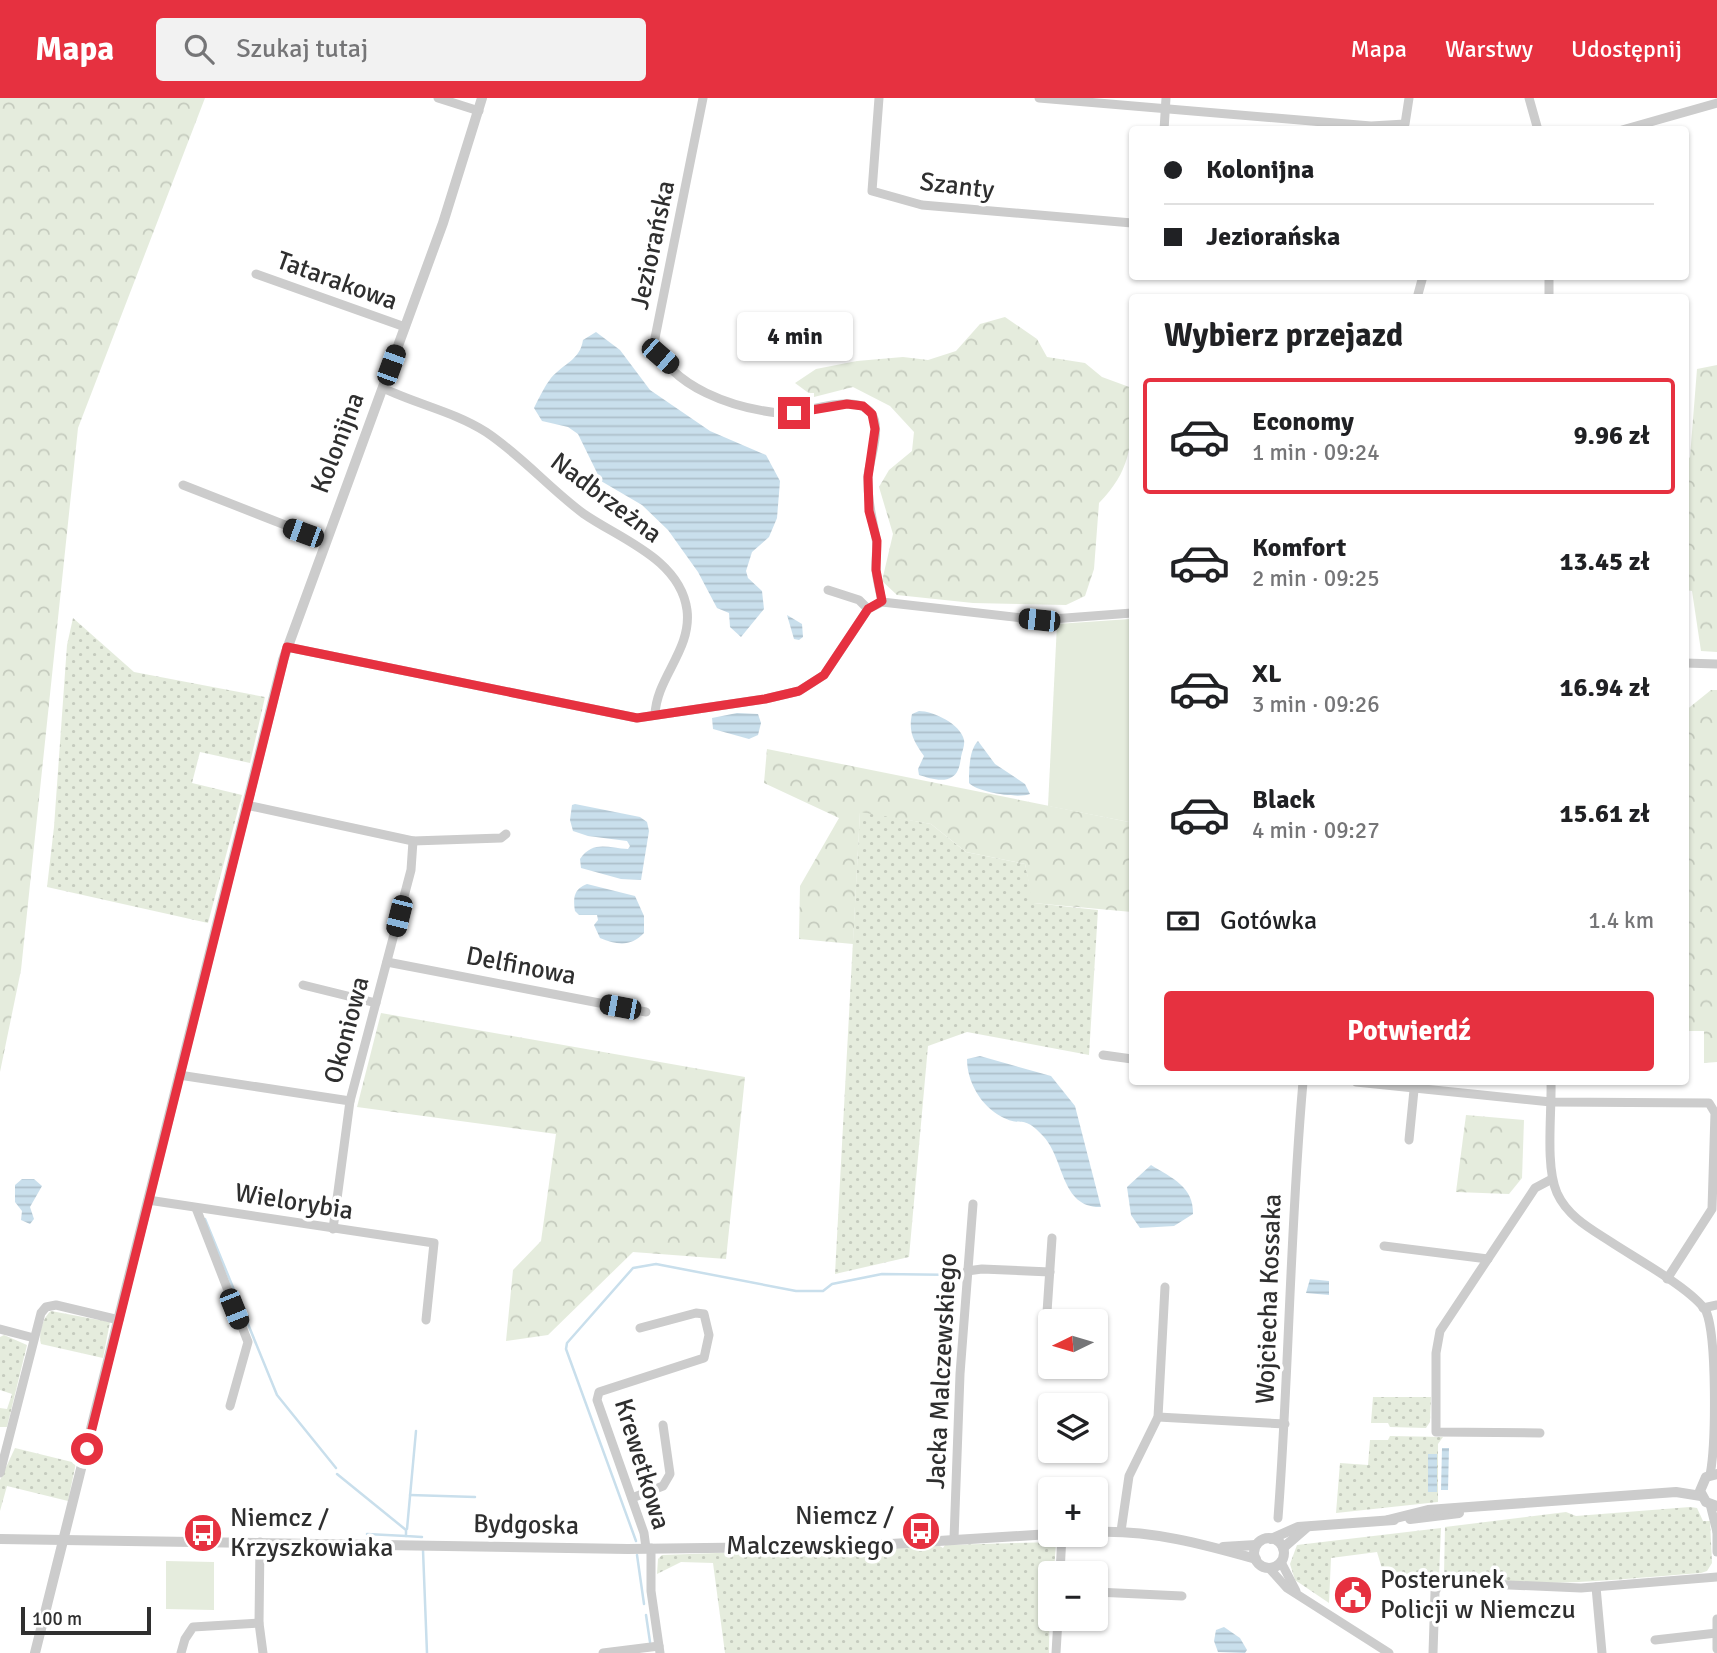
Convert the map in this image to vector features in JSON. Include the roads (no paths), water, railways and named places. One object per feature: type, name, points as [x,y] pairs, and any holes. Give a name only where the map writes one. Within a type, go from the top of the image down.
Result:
[{"type":"street","points":[[438,98],[479,111]]},
{"type":"street","name":"Kolonijna","points":[[35,1653],[287,647],[443,223],[482,98]]},
{"type":"street","name":"Jeziorańska","points":[[702,98],[654,343],[660,356],[701,393],[731,403],[779,413],[847,404],[863,406],[872,414],[875,429],[868,477],[869,511],[877,541],[876,570],[882,601]]},
{"type":"street","name":"Szanty","points":[[879,98],[872,191],[922,205],[1129,223]]},
{"type":"street","points":[[1039,98],[1166,103],[1371,126]]},
{"type":"street","points":[[1407,126],[1409,98]]},
{"type":"street","points":[[1529,98],[1537,126]]},
{"type":"street","points":[[1164,126],[1166,103]]},
{"type":"street","points":[[1634,126],[1704,103],[1717,103]]},
{"type":"street","name":"Tatarakowa","points":[[256,274],[405,327]]},
{"type":"street","name":"Nadbrzeżna","points":[[383,388],[485,431],[584,514],[638,545],[665,569],[676,583],[687,609],[686,635],[655,701],[655,715]]},
{"type":"street","points":[[183,485],[326,541]]},
{"type":"street","points":[[828,590],[859,600],[868,609]]},
{"type":"street","points":[[287,647],[616,716],[637,718],[765,699],[799,691],[824,675],[868,609],[882,601],[1039,620],[1129,612]]},
{"type":"street","points":[[1689,663],[1717,664]]},
{"type":"street","points":[[246,805],[413,842],[501,838],[506,834]]},
{"type":"street","name":"Okoniowa","points":[[179,1075],[350,1101],[411,870],[413,842]]},
{"type":"street","name":"Delfinowa","points":[[387,962],[646,1013]]},
{"type":"street","points":[[303,985],[376,1003]]},
{"type":"street","points":[[1103,1055],[1129,1059]]},
{"type":"street","name":"Wojciecha Kossaka","points":[[1278,1518],[1285,1424],[1294,1185],[1303,1085]]},
{"type":"street","points":[[1378,1085],[1551,1102],[1709,1103],[1715,1113],[1712,1209],[1667,1279]]},
{"type":"street","points":[[1551,1085],[1552,1179],[1558,1195],[1575,1218],[1691,1294],[1712,1325],[1716,1450],[1707,1498],[1717,1531],[1717,1552]]},
{"type":"street","points":[[1409,1140],[1414,1090]]},
{"type":"street","points":[[333,1229],[350,1101]]},
{"type":"street","points":[[1540,1433],[1437,1432],[1438,1339],[1535,1188],[1552,1179]]},
{"type":"street","name":"Wielorybia","points":[[148,1200],[434,1243],[426,1320]]},
{"type":"street","name":"Jacka Malczewskiego","points":[[954,1539],[967,1271],[973,1205]]},
{"type":"street","points":[[196,1208],[248,1342],[230,1406]]},
{"type":"street","points":[[1047,1309],[1052,1238]]},
{"type":"street","points":[[1384,1246],[1488,1259]]},
{"type":"street","points":[[967,1271],[982,1269],[1050,1272]]},
{"type":"street","points":[[1121,1531],[1129,1476],[1158,1417],[1165,1287]]},
{"type":"street","points":[[1703,1308],[1717,1304]]},
{"type":"street","points":[[0,1473],[41,1313],[47,1307],[56,1305],[119,1320]]},
{"type":"street","name":"Krewetkowa","points":[[640,1328],[696,1313],[704,1314],[709,1346],[704,1358],[599,1392],[598,1408],[648,1548],[659,1650]]},
{"type":"street","points":[[0,1329],[34,1338]]},
{"type":"street","points":[[1158,1417],[1285,1424]]},
{"type":"street","points":[[632,1498],[663,1486],[670,1474],[663,1425]]},
{"type":"street","points":[[1217,1548],[1256,1545],[1292,1529],[1442,1518],[1476,1509],[1676,1492],[1688,1486],[1707,1498]]},
{"type":"street","points":[[1297,1593],[1281,1562],[1283,1548],[1306,1528]]},
{"type":"street","points":[[1108,1532],[1175,1538],[1255,1559],[1261,1566],[1269,1567],[1281,1562]]},
{"type":"street","name":"Bydgoska","points":[[0,1539],[648,1548],[859,1546],[1038,1535]]},
{"type":"street","points":[[1271,1539],[1283,1548]]},
{"type":"street","points":[[260,1542],[259,1623],[263,1653]]},
{"type":"street","points":[[1255,1559],[1256,1545]]},
{"type":"street","points":[[1269,1567],[1287,1588],[1389,1653]]},
{"type":"street","points":[[1433,1653],[1435,1592],[1440,1582],[1596,1587],[1717,1577]]},
{"type":"street","points":[[1596,1587],[1602,1653]]},
{"type":"street","points":[[1108,1592],[1182,1595]]},
{"type":"street","points":[[1717,1619],[1717,1648]]},
{"type":"street","points":[[181,1653],[185,1639],[193,1628],[259,1623]]},
{"type":"street","points":[[1056,1653],[1057,1631]]},
{"type":"street","points":[[1655,1640],[1717,1633]]},
{"type":"street","points":[[603,1653],[659,1650]]},
{"type":"water","points":[[596,332],[620,350],[650,390],[710,431],[766,455],[780,481],[777,518],[769,537],[752,552],[746,571],[748,578],[762,591],[764,609],[741,637],[730,627],[729,613],[717,608],[698,572],[668,530],[642,505],[601,481],[578,434],[568,427],[542,421],[534,408],[551,378],[575,357],[583,340]]},
{"type":"water","points":[[787,615],[802,624],[803,637],[799,640],[794,639]]},
{"type":"water","points":[[919,711],[932,713],[946,720],[962,734],[964,744],[959,768],[948,779],[919,775],[918,769],[924,756],[911,732],[911,726],[912,714]]},
{"type":"water","points":[[737,713],[758,714],[761,723],[758,735],[749,739],[713,729],[712,718]]},
{"type":"water","points":[[978,741],[995,764],[1025,784],[1030,794],[998,794],[969,783],[971,755]]},
{"type":"water","points":[[572,805],[640,817],[647,822],[649,831],[641,880],[621,879],[581,868],[580,859],[590,849],[601,846],[628,849],[630,846],[627,841],[588,836],[573,831],[570,820]]},
{"type":"water","points":[[587,884],[635,896],[644,916],[644,933],[629,943],[600,938],[594,925],[598,920],[597,915],[579,915],[575,911],[575,894]]},
{"type":"water","points":[[980,1056],[1051,1076],[1075,1106],[1101,1207],[1078,1200],[1071,1192],[1051,1147],[1037,1130],[1027,1123],[1002,1117],[982,1100],[973,1085],[967,1059]]},
{"type":"water","points":[[1151,1165],[1180,1184],[1190,1197],[1193,1214],[1174,1226],[1140,1228],[1131,1215],[1127,1187]]},
{"type":"water","points":[[22,1179],[34,1179],[42,1186],[30,1207],[34,1219],[30,1224],[21,1220],[22,1211],[15,1202],[15,1185]]},
{"type":"water","points":[[1310,1279],[1329,1281],[1329,1295],[1306,1293]]},
{"type":"water","points":[[1442,1448],[1449,1448],[1448,1490],[1441,1490]]},
{"type":"water","points":[[1428,1454],[1437,1454],[1437,1492],[1428,1492]]},
{"type":"water","points":[[1224,1627],[1240,1638],[1247,1650],[1245,1653],[1218,1652],[1214,1641],[1216,1630]]},
{"type":"waterway","points":[[205,1219],[277,1395],[336,1468]]},
{"type":"waterway","points":[[636,1541],[566,1349],[567,1343],[633,1268],[656,1264],[796,1291],[823,1291],[832,1284],[882,1274],[962,1275]]},
{"type":"waterway","points":[[407,1529],[416,1431]]},
{"type":"waterway","points":[[337,1474],[406,1530],[406,1536],[422,1537]]},
{"type":"waterway","points":[[410,1495],[475,1497]]},
{"type":"waterway","points":[[367,1534],[406,1536]]},
{"type":"waterway","points":[[423,1550],[427,1653]]},
{"type":"waterway","points":[[637,1555],[644,1604]]},
{"type":"waterway","points":[[646,1615],[650,1642]]},
{"type":"place","name":"Niemcz / Malczewskiego","points":[[921,1531]]},
{"type":"place","name":"Niemcz / Krzyszkowiaka","points":[[203,1533]]},
{"type":"place","name":"Posterunek Policji w Niemczu","points":[[1353,1595]]}]
